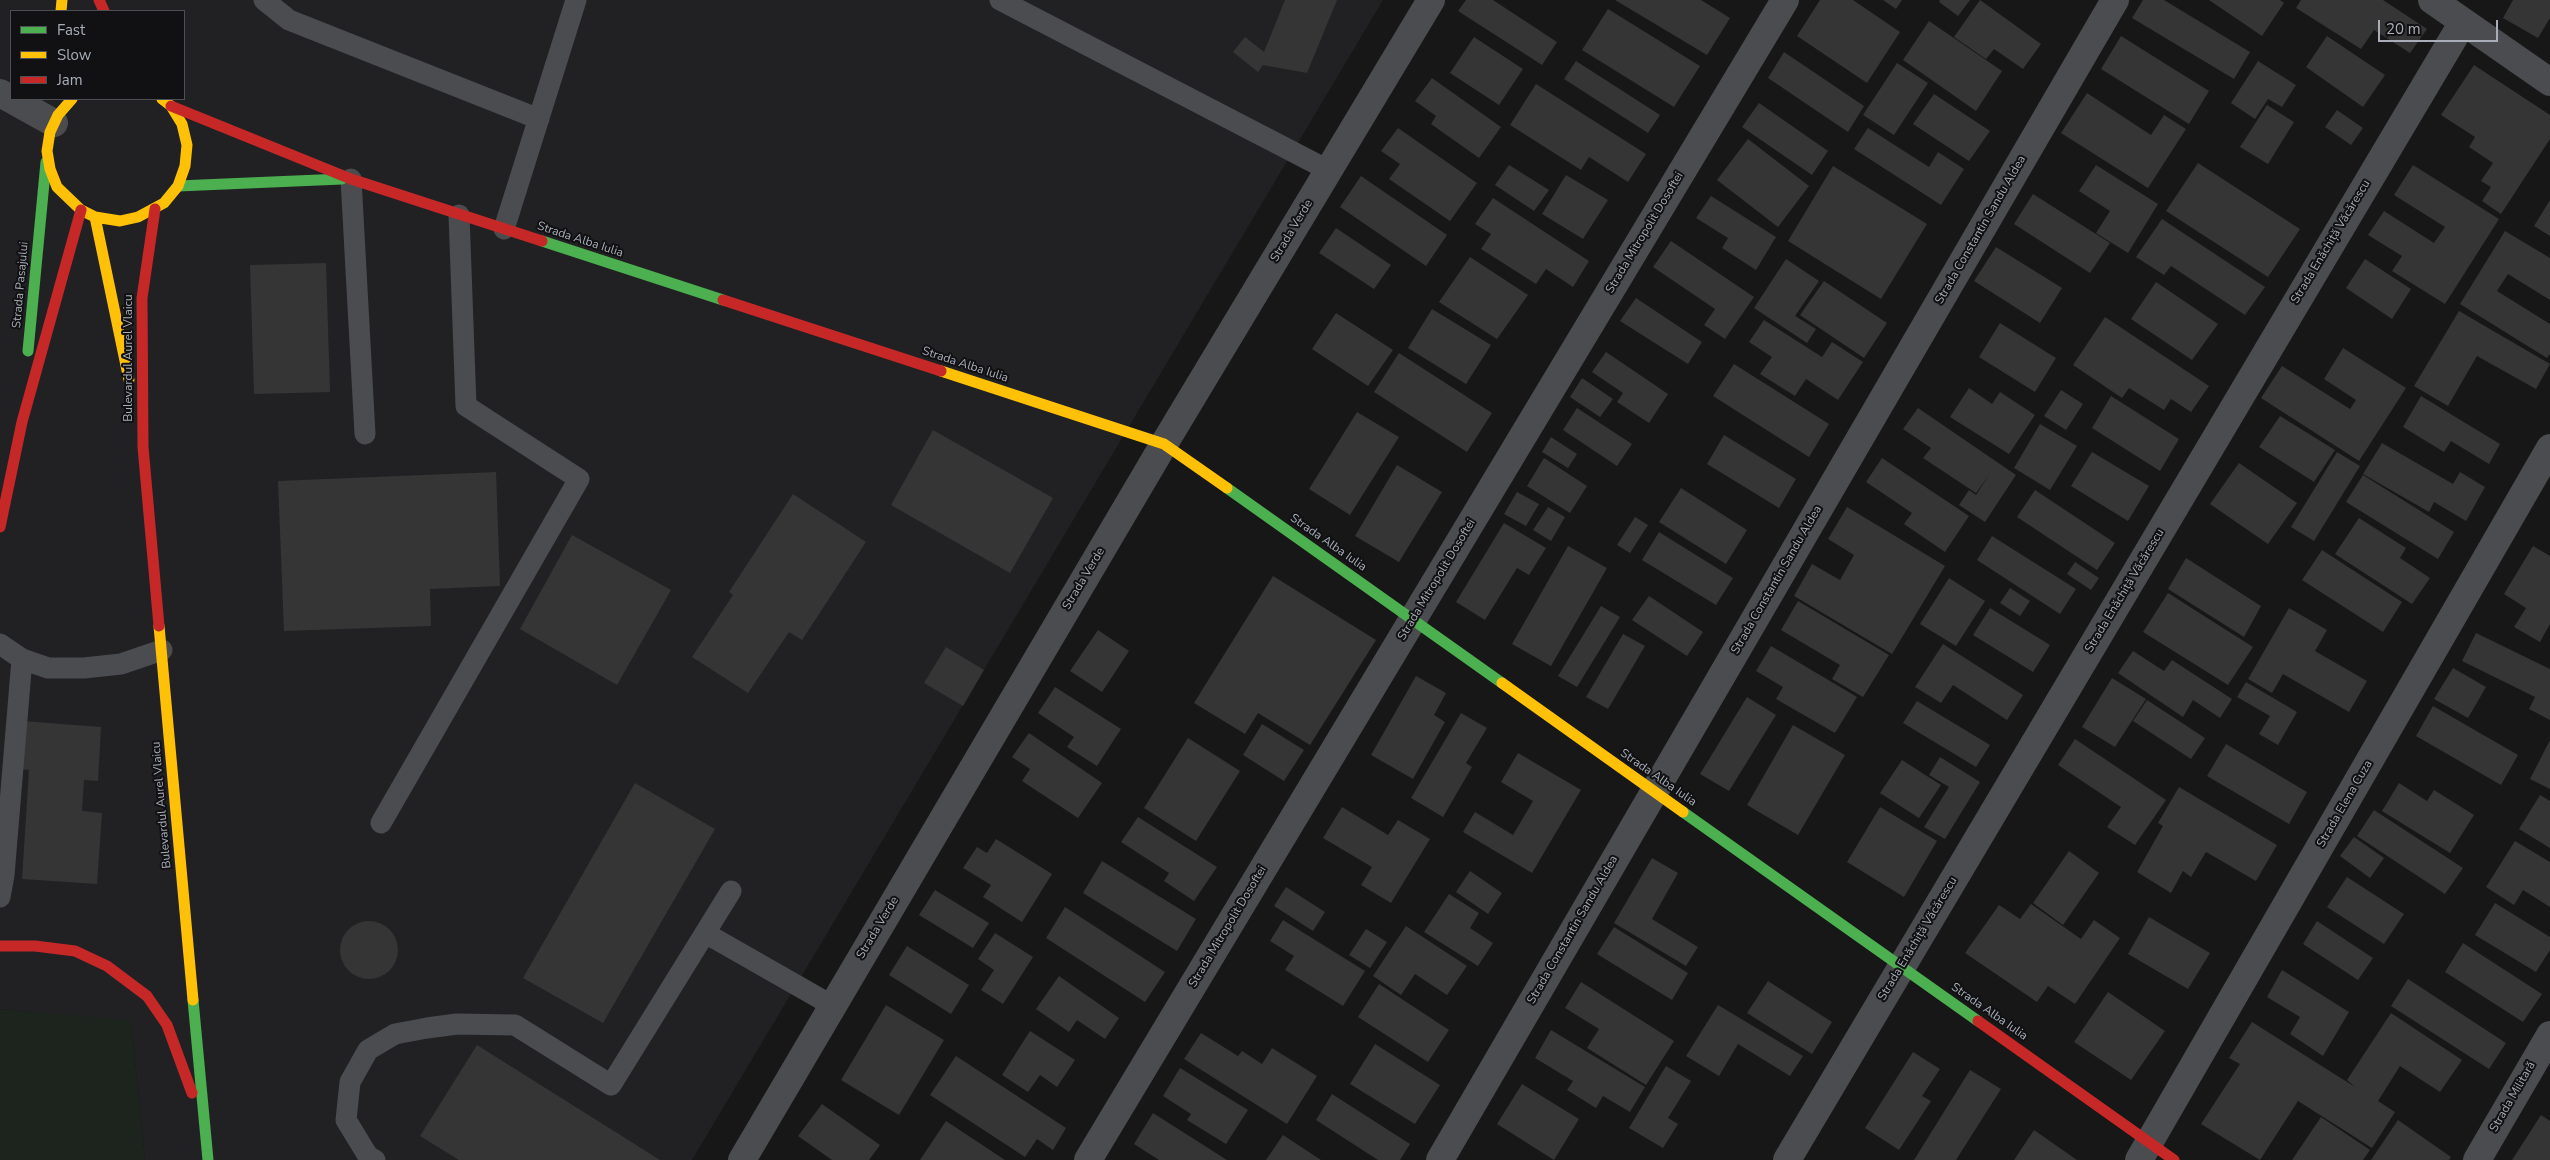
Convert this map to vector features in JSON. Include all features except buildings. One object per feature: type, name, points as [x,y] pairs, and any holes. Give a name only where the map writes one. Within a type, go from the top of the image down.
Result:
[{"type":"main road","points":[[57,112],[71,100]]},
{"type":"main road","name":"Strada Alba Iulia","points":[[166,102],[351,179],[1164,444],[1901,967],[2147,1154],[2174,1160]]},
{"type":"main road","points":[[47,151],[50,169],[58,187],[68,200],[80,210],[95,217],[120,221],[138,217],[164,203],[178,186],[186,166],[187,145],[182,124],[166,102]]},
{"type":"main road","name":"Strada Pasajului","points":[[22,422],[47,151],[57,112]]},
{"type":"main road","name":"Strada Alba Iulia","points":[[178,186],[351,179]]},
{"type":"main road","name":"Bulevardul Aurel Vlaicu","points":[[155,209],[142,298],[143,447],[208,1160]]},
{"type":"main road","name":"Strada Pasajului","points":[[0,527],[22,422],[80,210]]},
{"type":"main road","name":"Bulevardul Aurel Vlaicu","points":[[95,217],[143,447]]},
{"type":"main road","points":[[0,946],[36,946],[75,951],[107,966],[147,996],[167,1025],[205,1130]]},
{"type":"street","name":"Strada Verde","points":[[742,1160],[1164,444],[1431,0]]},
{"type":"street","name":"Strada Mitropolit Dosoftei","points":[[1088,1160],[1785,0]]},
{"type":"street","name":"Strada Constantin Sandu Aldea","points":[[1440,1160],[2115,0]]},
{"type":"street","points":[[2432,0],[2550,82]]},
{"type":"street","name":"Strada Enăchiță Văcărescu","points":[[1787,1160],[2463,22]]},
{"type":"street","points":[[21,100],[57,112]]},
{"type":"street","name":"Strada Elena Cuza","points":[[2147,1154],[2550,448]]},
{"type":"street","name":"Strada Militară","points":[[2477,1160],[2550,1035]]},
{"type":"lane","points":[[264,0],[289,20],[539,119]]},
{"type":"lane","points":[[504,229],[576,0]]},
{"type":"lane","points":[[1000,0],[1328,170]]},
{"type":"lane","points":[[351,179],[365,434]]},
{"type":"lane","points":[[380,823],[579,479],[466,406],[459,215]]},
{"type":"lane","points":[[0,644],[22,660],[48,668],[84,668],[121,664],[162,650]]},
{"type":"lane","points":[[0,897],[4,875],[22,660]]},
{"type":"lane","points":[[375,1160],[368,1156],[346,1120],[350,1082],[368,1050],[395,1034],[427,1028],[457,1024],[515,1025],[611,1085],[731,891]]},
{"type":"lane","points":[[705,932],[832,1006]]},
{"type":"shaded area","points":[[0,0],[1383,0],[692,1160],[145,1160],[131,1021],[0,1009]]},
{"type":"shaded area","points":[[0,1009],[131,1020],[145,1160],[0,1160]]},
{"type":"traffic: fast","points":[[28,351],[46,162]]},
{"type":"traffic: fast","points":[[178,186],[342,179]]},
{"type":"traffic: fast","points":[[542,241],[723,300]]},
{"type":"traffic: fast","points":[[1227,488],[1502,683]]},
{"type":"traffic: fast","points":[[1683,812],[1978,1021]]},
{"type":"traffic: fast","points":[[193,1000],[208,1160]]},
{"type":"traffic: slow","points":[[61,10],[62,0]]},
{"type":"traffic: slow","points":[[71,100],[58,115],[50,132],[47,151],[50,169],[57,187],[81,210],[95,217],[120,221],[138,217],[164,203],[178,186],[185,166],[187,145],[182,124],[171,106],[163,100]]},
{"type":"traffic: slow","points":[[95,217],[129,380]]},
{"type":"traffic: slow","points":[[941,371],[1164,444],[1227,488]]},
{"type":"traffic: slow","points":[[159,626],[193,1000]]},
{"type":"traffic: slow","points":[[1502,683],[1683,812]]},
{"type":"traffic: jam","points":[[99,0],[104,10]]},
{"type":"traffic: jam","points":[[171,106],[351,179],[542,241]]},
{"type":"traffic: jam","points":[[155,209],[142,298],[143,447],[159,626]]},
{"type":"traffic: jam","points":[[0,527],[22,422],[81,210]]},
{"type":"traffic: jam","points":[[723,300],[941,371]]},
{"type":"traffic: jam","points":[[0,946],[35,946],[75,951],[107,966],[147,996],[167,1025],[192,1093]]},
{"type":"traffic: jam","points":[[1978,1021],[2174,1160]]}]
